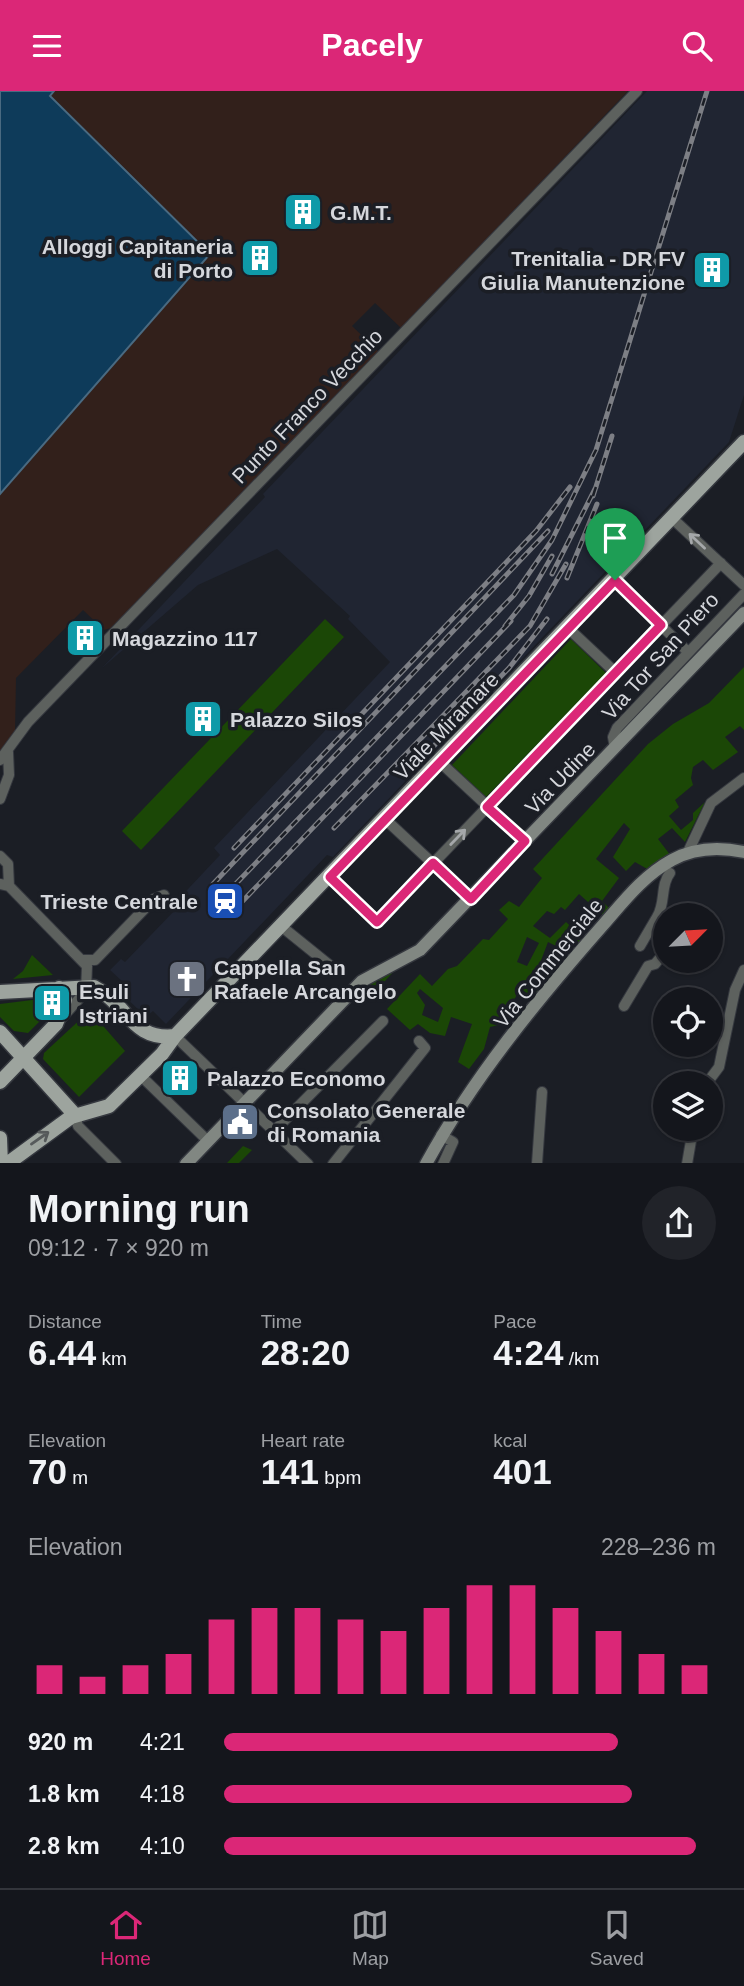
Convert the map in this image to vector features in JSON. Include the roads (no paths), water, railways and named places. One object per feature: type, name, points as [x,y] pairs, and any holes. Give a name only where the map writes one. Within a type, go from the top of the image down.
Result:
[{"type":"main road","name":"Viale Miramare","points":[[75,1115],[109,1106],[163,1054],[175,1036],[615,580],[744,442]]},
{"type":"main road","name":"Via Udine","points":[[187,1163],[362,981],[420,950],[744,613]]},
{"type":"main road","name":"Via Commerciale","points":[[427,1163],[441,1135],[569,961],[639,885],[681,858],[721,849],[744,852]]},
{"type":"main road","points":[[2,993],[88,986],[104,993],[146,1033],[175,1036]]},
{"type":"main road","points":[[0,1082],[56,1024],[65,1000],[59,988]]},
{"type":"main road","points":[[0,1032],[75,1115],[8,1163]]},
{"type":"main road","points":[[0,1138],[1,1163]]},
{"type":"street","name":"Punto Franco Vecchio","points":[[8,752],[27,722],[637,91]]},
{"type":"street","points":[[673,519],[744,585]]},
{"type":"street","points":[[330,877],[377,922],[721,563]]},
{"type":"street","points":[[615,580],[688,652]]},
{"type":"street","name":"Via Tor San Piero","points":[[615,748],[612,741],[615,731],[744,594]]},
{"type":"street","points":[[568,628],[616,673]]},
{"type":"street","points":[[0,760],[8,752]]},
{"type":"street","points":[[0,799],[9,775],[8,752]]},
{"type":"street","points":[[440,762],[525,841]]},
{"type":"street","points":[[681,858],[711,803],[744,778]]},
{"type":"street","points":[[385,819],[471,899]]},
{"type":"street","points":[[0,873],[4,860]]},
{"type":"street","points":[[4,860],[4,885],[84,960],[89,973],[88,986],[81,999],[56,1024]]},
{"type":"street","points":[[664,903],[665,879],[670,873]]},
{"type":"street","points":[[84,960],[95,960],[154,898],[164,895]]},
{"type":"street","points":[[281,926],[333,968]]},
{"type":"street","points":[[640,946],[653,930]]},
{"type":"street","points":[[624,1006],[648,966],[653,965]]},
{"type":"street","points":[[716,1071],[735,990],[744,970]]},
{"type":"street","points":[[274,1131],[383,1021]]},
{"type":"street","points":[[175,1036],[307,1163]]},
{"type":"street","points":[[334,1163],[425,1048],[419,1041]]},
{"type":"street","points":[[140,1075],[208,1141]]},
{"type":"street","points":[[537,1163],[542,1092]]},
{"type":"street","points":[[75,1115],[78,1126],[115,1163]]},
{"type":"street","points":[[441,1135],[453,1142],[443,1163]]},
{"type":"street","points":[[687,1163],[691,1141]]},
{"type":"water","points":[[0,91],[54,91],[50,96],[210,254],[0,494]]},
{"type":"railway","points":[[225,895],[514,595],[552,540],[596,450],[707,91]]},
{"type":"railway","points":[[593,496],[612,436]]},
{"type":"railway","points":[[234,848],[536,531],[570,487]]},
{"type":"railway","points":[[552,574],[596,487]]},
{"type":"railway","points":[[567,578],[597,504]]},
{"type":"railway","points":[[213,884],[548,531]]},
{"type":"railway","points":[[505,626],[529,596],[552,556]]},
{"type":"railway","points":[[334,828],[530,626],[566,564]]},
{"type":"railway","points":[[427,753],[509,668],[547,619]]},
{"type":"railway","points":[[237,907],[511,621]]},
{"type":"place","name":"G.M.T.","points":[[303,212]]},
{"type":"place","name":"Alloggi Capitaneria di Porto","points":[[260,258]]},
{"type":"place","name":"Trenitalia - DR FV Giulia Manutenzione","points":[[712,270]]},
{"type":"place","name":"Magazzino 117","points":[[85,638]]},
{"type":"place","name":"Palazzo Silos","points":[[203,719]]},
{"type":"place","name":"Trieste Centrale","points":[[225,901]]},
{"type":"place","name":"Cappella San Rafaele Arcangelo","points":[[187,979]]},
{"type":"place","name":"Esuli Istriani","points":[[52,1003]]},
{"type":"place","name":"Palazzo Economo","points":[[180,1078]]},
{"type":"place","name":"Consolato Generale di Romania","points":[[240,1122]]}]
